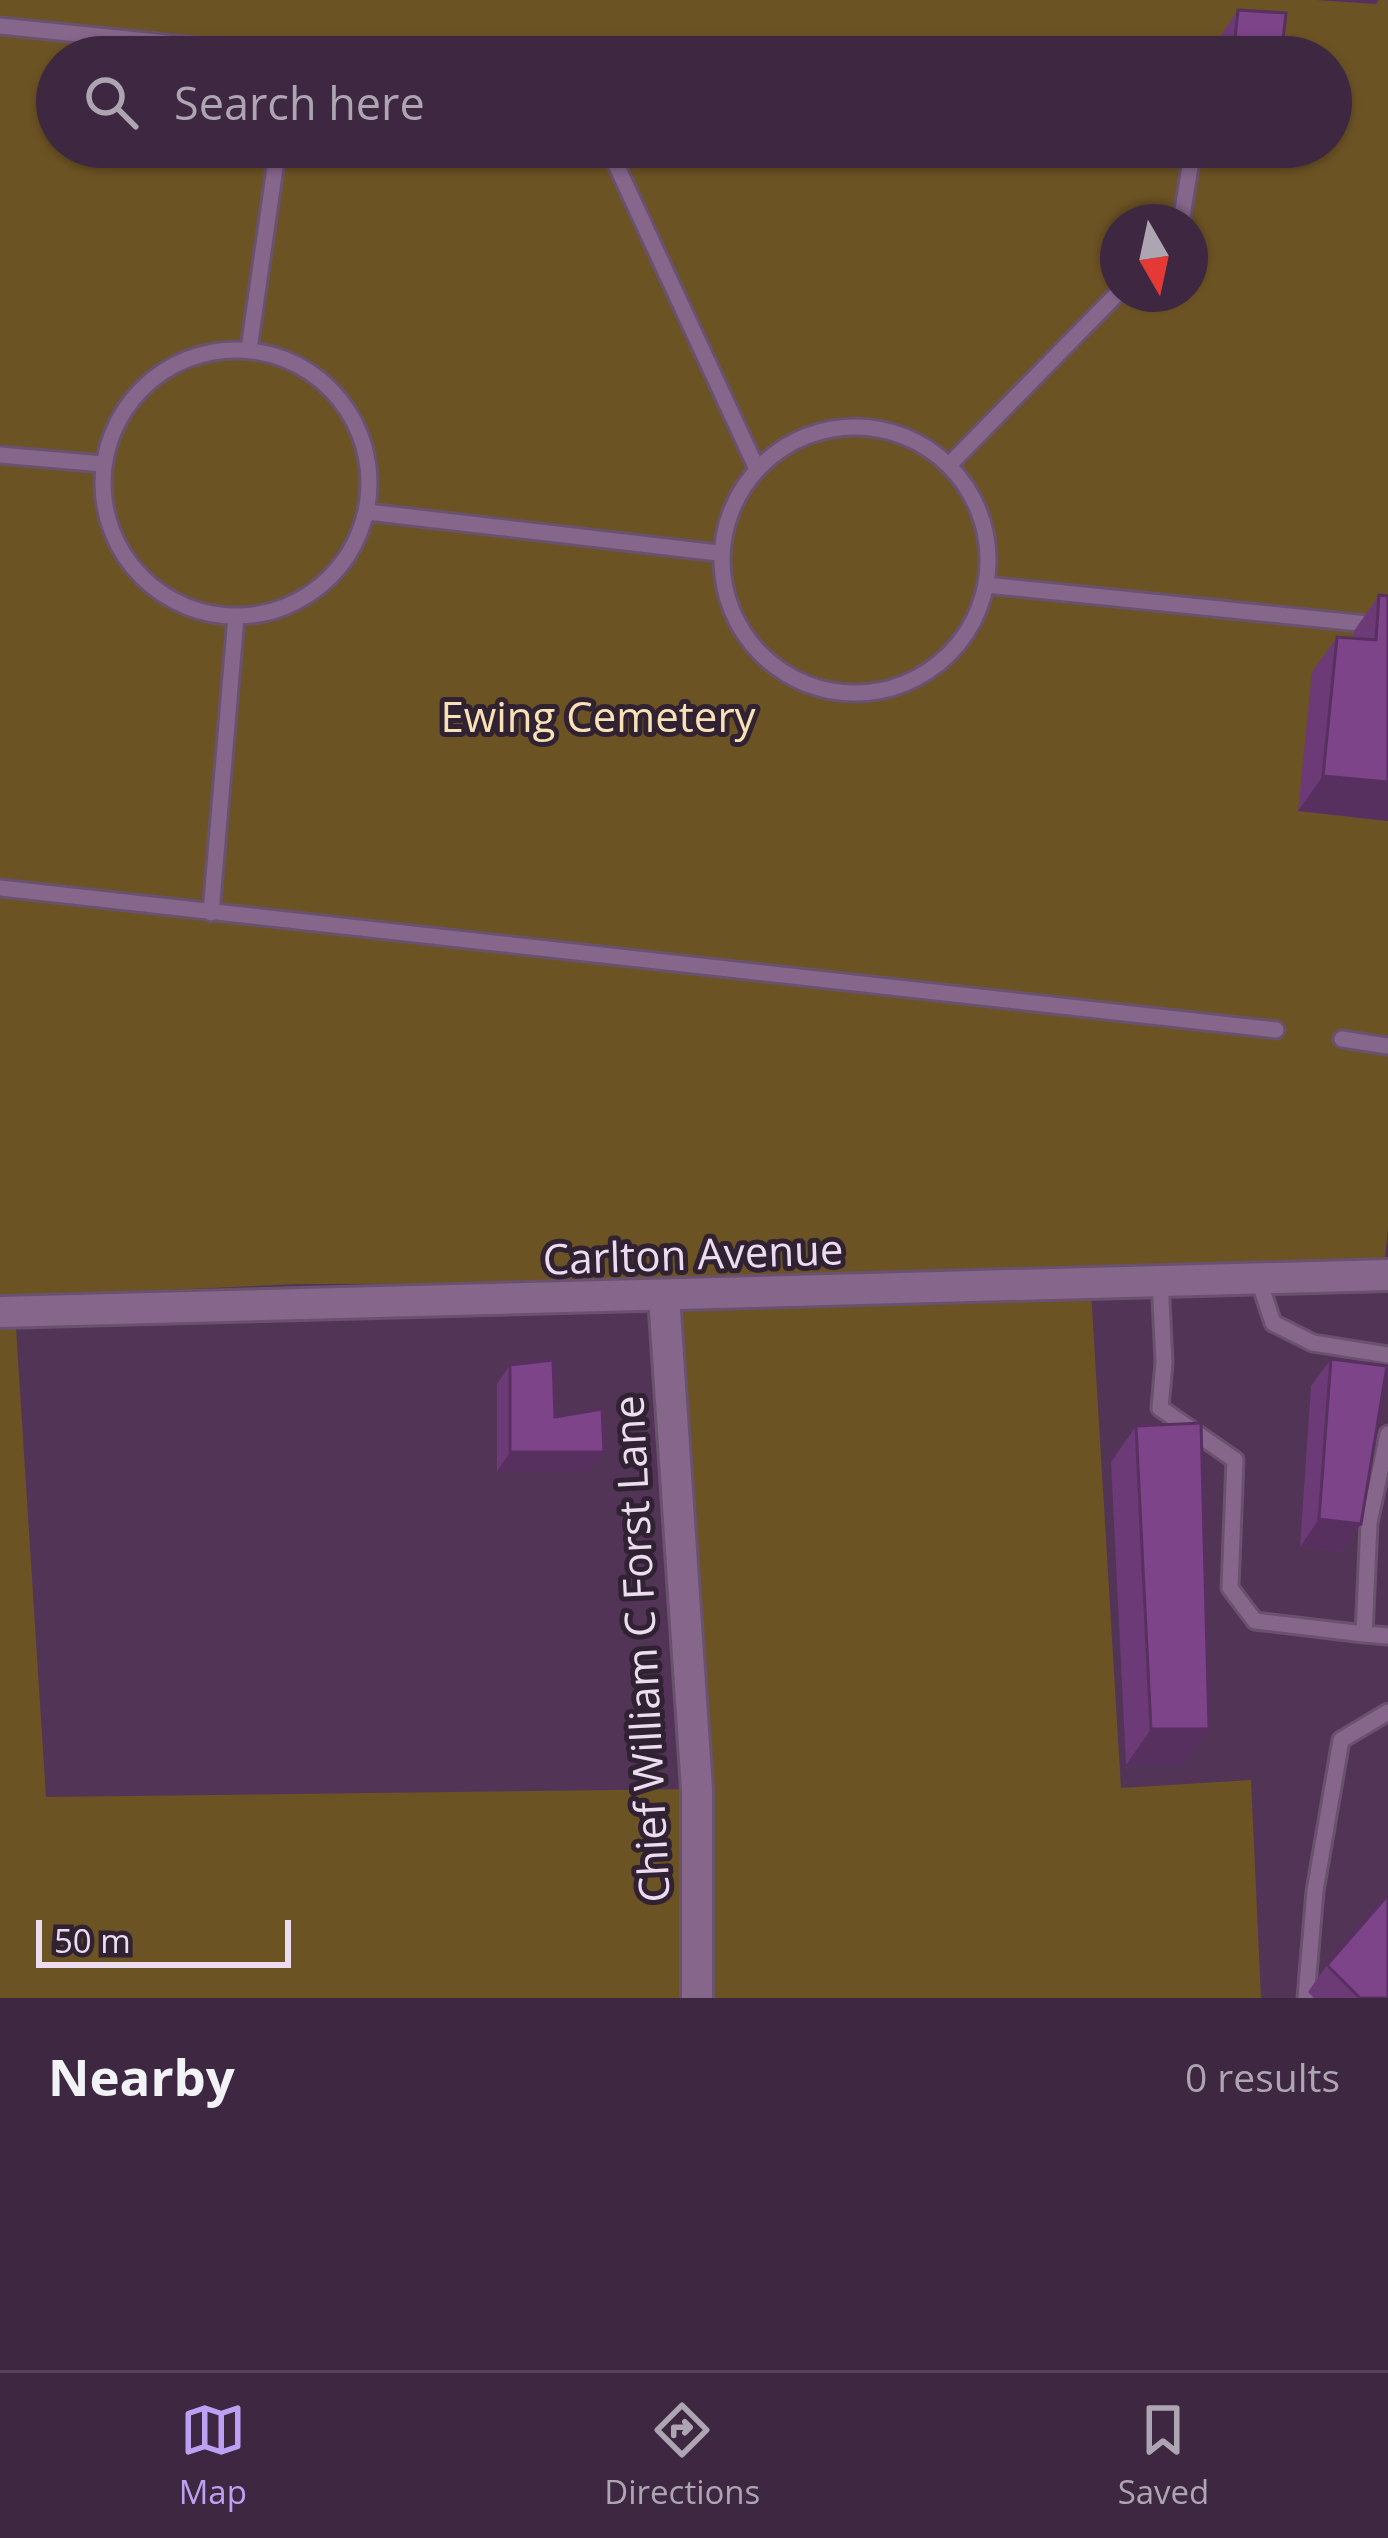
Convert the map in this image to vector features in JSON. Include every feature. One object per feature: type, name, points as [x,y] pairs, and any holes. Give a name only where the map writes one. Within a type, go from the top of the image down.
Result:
[{"type":"street","name":"Carlton Avenue","points":[[0,1312],[1388,1275]]},
{"type":"street","name":"Chief William C Forst Lane","points":[[664,1296],[697,1790],[697,1998]]},
{"type":"lane","points":[[0,26],[98,36]]},
{"type":"lane","points":[[249,349],[275,168]]},
{"type":"lane","points":[[618,168],[757,469]]},
{"type":"lane","points":[[1184,204],[1190,168]]},
{"type":"lane","points":[[950,464],[1100,311]]},
{"type":"lane","points":[[249,349],[293,361],[330,387],[357,423],[370,467],[368,512],[351,554],[321,588],[281,610],[236,617],[190,610],[151,587],[139,574],[120,552],[104,509],[103,464],[115,425],[138,391],[170,366],[208,351],[249,349]]},
{"type":"lane","points":[[868,426],[912,438],[950,464],[976,501],[989,544],[986,585],[970,631],[940,665],[900,687],[855,695],[810,687],[770,664],[740,630],[718,553],[734,502],[757,469],[789,443],[827,429],[868,426]]},
{"type":"lane","points":[[0,455],[103,464]]},
{"type":"lane","points":[[368,512],[718,553]]},
{"type":"lane","points":[[986,585],[1388,626]]},
{"type":"lane","points":[[212,914],[236,617]]},
{"type":"lane","points":[[0,888],[1276,1030]]},
{"type":"lane","points":[[1342,1039],[1388,1046]]},
{"type":"lane","points":[[1258,1278],[1273,1323],[1313,1343],[1388,1355]]},
{"type":"lane","points":[[1160,1281],[1164,1362],[1160,1408],[1235,1460],[1230,1588],[1255,1621],[1388,1636]]},
{"type":"lane","points":[[1364,1634],[1369,1523],[1388,1434]]},
{"type":"lane","points":[[1306,1998],[1315,1891],[1341,1740],[1388,1712]]},
{"type":"green space","name":"Ewing Cemetery","points":[[0,0],[1388,0],[1388,1228],[1384,1267],[1090,1274],[1121,1788],[1251,1780],[1261,1998],[0,1998]],"holes":[[[662,1283],[697,1789],[46,1797],[14,1297],[298,1284]]]},
{"type":"building","points":[[1238,10],[1286,13],[1283,36],[1235,36]]},
{"type":"building","points":[[1379,595],[1388,596],[1388,782],[1323,776],[1337,637],[1376,640]]},
{"type":"building","points":[[1331,1359],[1387,1366],[1361,1524],[1319,1519]]},
{"type":"building","points":[[553,1360],[555,1417],[602,1409],[604,1452],[510,1452],[510,1365]]},
{"type":"building","points":[[1201,1423],[1209,1729],[1151,1729],[1136,1426]]},
{"type":"building","points":[[1388,1895],[1388,1998],[1360,1998],[1327,1965]]}]
